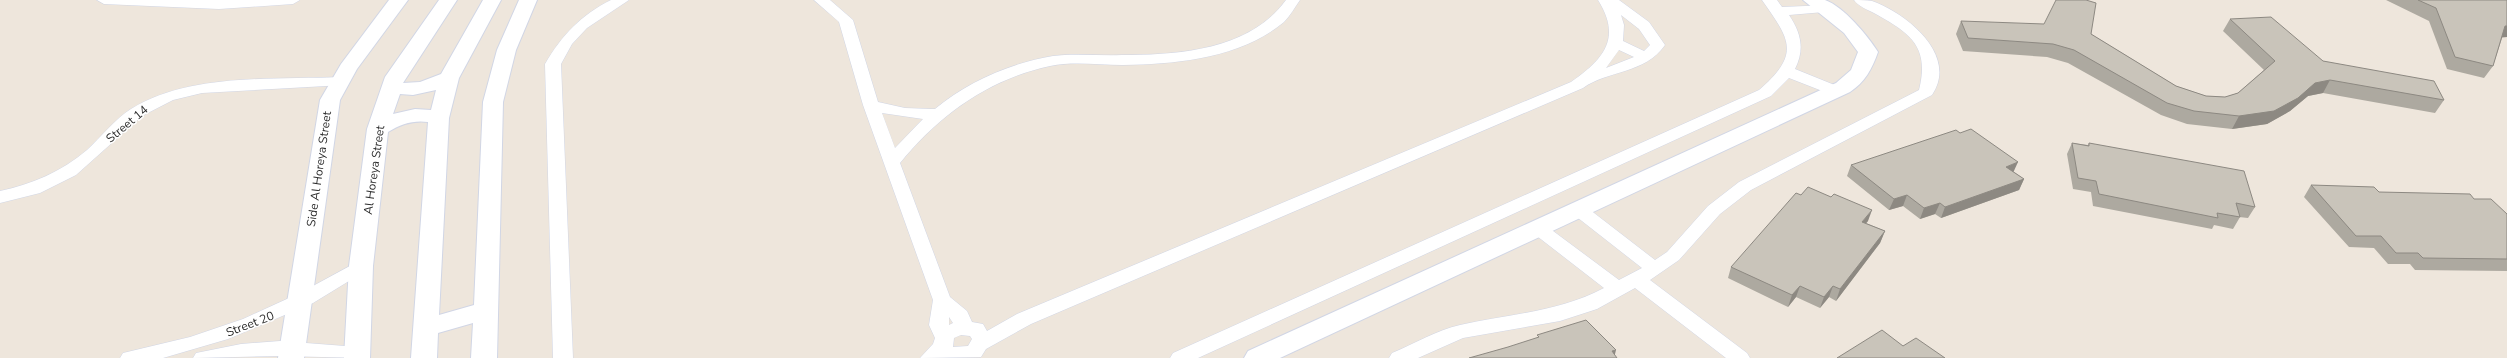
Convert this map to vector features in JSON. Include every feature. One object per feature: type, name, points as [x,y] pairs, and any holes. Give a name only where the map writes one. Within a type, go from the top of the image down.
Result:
[{"type":"street","points":[[104,0],[189,5],[293,0]]},
{"type":"street","name":"Side Al Horeya Street","points":[[293,353],[325,121],[330,100],[339,82],[399,0]]},
{"type":"street","name":"Al Horeya Street","points":[[357,356],[361,266],[378,129],[391,86],[448,0]]},
{"type":"street","points":[[424,358],[439,118],[449,78],[492,0]]},
{"type":"street","points":[[484,358],[492,102],[502,62],[515,22],[528,0]]},
{"type":"street","points":[[563,358],[553,64],[563,44],[585,20],[622,0]]},
{"type":"street","points":[[821,0],[846,20]]},
{"type":"street","points":[[843,0],[846,20],[871,105],[942,300],[939,325],[939,347]]},
{"type":"street","points":[[892,162],[916,134],[940,114],[962,96],[997,76],[1020,68],[1053,61],[1088,59],[1168,59],[1212,51],[1250,37],[1278,18],[1293,0]]},
{"type":"street","points":[[1577,84],[1596,72],[1609,58],[1616,37],[1614,16],[1605,0]]},
{"type":"street","points":[[939,347],[953,330],[974,333],[1024,319],[1577,84],[1646,57],[1654,52],[1658,45],[1655,37],[1610,0]]},
{"type":"street","points":[[1399,358],[1459,332],[1576,310],[1618,289],[1655,269],[1673,256],[1728,197],[1745,186],[1926,92],[1931,72],[1930,55],[1915,32],[1861,0]]},
{"type":"street","points":[[1257,358],[1539,229],[1853,82],[1864,67],[1868,52],[1860,37],[1840,18],[1818,4],[1774,5]]},
{"type":"street","points":[[1180,358],[1765,93],[1788,72],[1794,61],[1795,48],[1788,23],[1774,5]]},
{"type":"street","points":[[1616,37],[1648,30]]},
{"type":"street","points":[[1616,37],[1646,57]]},
{"type":"street","points":[[1788,72],[1836,91]]},
{"type":"street","points":[[391,86],[402,90],[417,89],[449,78]]},
{"type":"street","name":"Street 14","points":[[0,197],[34,189],[70,171],[92,154],[136,114],[167,97],[202,88],[339,82]]},
{"type":"street","points":[[871,105],[898,113],[940,114]]},
{"type":"street","points":[[378,129],[393,120],[410,115],[427,114],[439,118]]},
{"type":"street","points":[[1579,210],[1655,269]]},
{"type":"street","points":[[1539,229],[1618,289]]},
{"type":"street","name":"Street 20","points":[[207,351],[270,317],[300,303],[361,266]]},
{"type":"street","points":[[1636,279],[1740,358]]},
{"type":"street","points":[[939,347],[948,354],[959,357],[974,352],[974,333],[960,316],[942,300]]},
{"type":"street","points":[[426,327],[485,311]]},
{"type":"street","name":"Street 20","points":[[130,358],[207,351],[263,349],[293,353],[357,356]]},
{"type":"building","points":[[2056,0],[2086,0],[2096,3],[2091,34],[2176,86],[2206,96],[2225,97],[2238,93],[2275,61],[2230,19],[2271,17],[2323,61],[2434,81],[2444,100],[2330,80],[2315,83],[2298,98],[2274,111],[2239,116],[2194,111],[2167,103],[2074,50],[2053,44],[1968,38],[1961,21],[2044,24]]},
{"type":"building","points":[[2418,0],[2507,0],[2507,26],[2505,26],[2493,66],[2455,57],[2436,8]]},
{"type":"building","points":[[1971,129],[2018,162],[2006,167],[2024,179],[1945,207],[1940,203],[1924,208],[1907,195],[1894,199],[1851,165],[1956,130],[1960,133]]},
{"type":"building","points":[[2072,143],[2089,146],[2089,143],[2244,171],[2255,207],[2236,203],[2240,217],[2217,213],[2218,218],[2099,194],[2096,181],[2078,178]]},
{"type":"building","points":[[2311,185],[2374,187],[2379,192],[2470,194],[2474,199],[2491,199],[2507,214],[2507,259],[2423,258],[2418,253],[2396,253],[2381,236],[2356,236]]},
{"type":"building","points":[[1808,187],[1831,197],[1834,194],[1872,210],[1862,222],[1885,231],[1840,289],[1833,286],[1824,297],[1800,286],[1792,295],[1731,267],[1796,193],[1801,195]]},
{"type":"building","points":[[1586,320],[1616,350],[1612,351],[1617,358],[1469,358],[1539,337],[1537,335]]},
{"type":"building","points":[[1882,330],[1903,346],[1916,338],[1945,358],[1837,358]]}]
